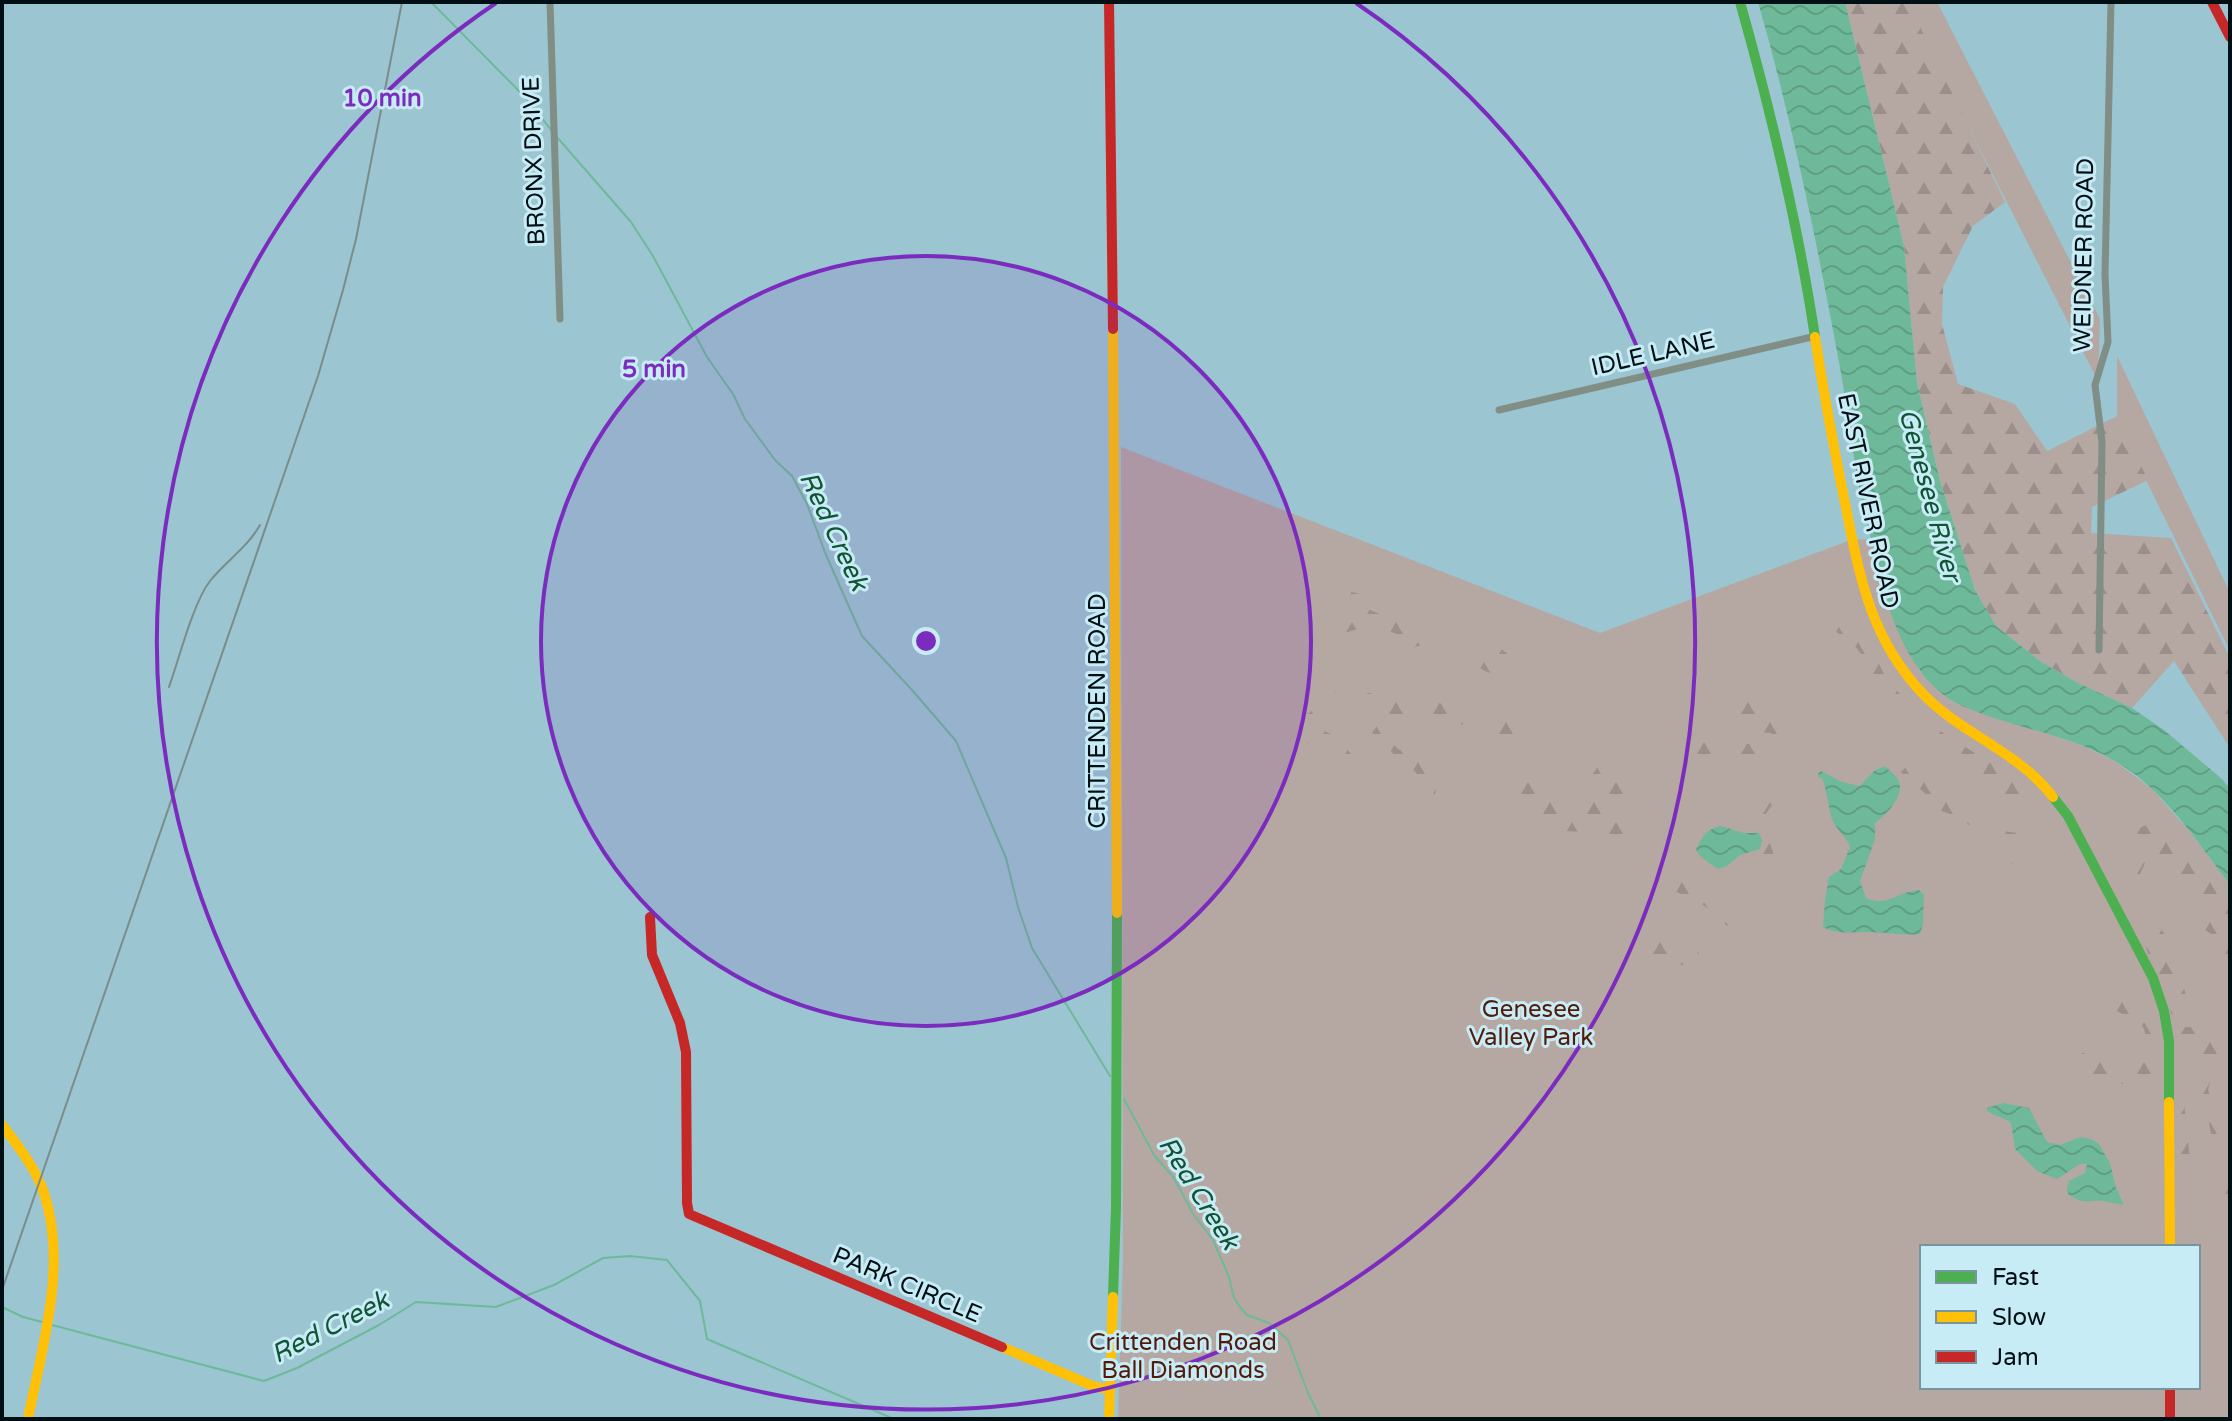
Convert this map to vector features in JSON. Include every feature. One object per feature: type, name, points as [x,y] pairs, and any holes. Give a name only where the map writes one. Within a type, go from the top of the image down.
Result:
[{"type":"street","name":"BRONX DRIVE","points":[[550,2],[560,319]]},
{"type":"street","name":"CRITTENDEN ROAD","points":[[1109,2],[1117,930],[1116,1211],[1109,1419]]},
{"type":"street","name":"EAST RIVER ROAD","points":[[1740,2],[1771,114],[1867,603],[1879,633],[1895,660],[1933,704],[2012,758],[2050,792],[2077,833],[2153,978],[2164,1011],[2169,1041],[2170,1245]]},
{"type":"street","name":"WEIDNER ROAD","points":[[2099,650],[2102,442],[2095,385],[2108,342],[2105,274],[2111,2]]},
{"type":"street","points":[[2212,2],[2224,16],[2230,37]]},
{"type":"street","name":"IDLE LANE","points":[[1499,410],[1816,336]]},
{"type":"street","name":"PARK CIRCLE","points":[[650,917],[652,955],[680,1023],[686,1052],[689,1214],[1093,1386],[1110,1390]]},
{"type":"street","points":[[2,1125],[40,1183],[47,1204],[54,1252],[49,1303],[28,1419]]},
{"type":"street","points":[[2170,1389],[2170,1419]]},
{"type":"green space","points":[[1845,2],[1908,2],[2005,202],[1973,226],[1943,287],[1942,324],[1958,384],[2015,404],[2047,451],[2117,416],[2148,480],[2092,507],[2091,533],[2171,538],[2230,658],[2230,748],[2174,661],[2132,708],[2040,661],[1996,626],[1975,590],[1940,481],[1917,383],[1904,246]]},
{"type":"green space","points":[[1905,2],[1937,2],[2100,319],[2098,381]]},
{"type":"green space","points":[[2117,356],[2230,593],[2230,651],[2117,421]]},
{"type":"green space","name":"Genesee Valley Park","points":[[1121,447],[1600,633],[1851,540],[1871,539],[1883,593],[1919,670],[1951,701],[2083,746],[2115,761],[2153,790],[2228,882],[2230,1419],[1118,1419],[1123,1258]]},
{"type":"green space","points":[[1351,592],[1365,595],[1370,610],[1405,624],[1426,617],[1430,641],[1409,650],[1395,633],[1360,629],[1339,636],[1330,632],[1345,615]]},
{"type":"green space","points":[[1840,625],[1858,634],[1871,648],[1884,674],[1926,722],[2000,769],[2022,790],[2018,803],[2004,801],[1984,787],[1950,754],[1923,738],[1890,705],[1868,674],[1863,656],[1849,639],[1836,632]]},
{"type":"green space","points":[[1477,639],[1493,643],[1521,664],[1518,676],[1493,674],[1477,665],[1470,647]]},
{"type":"green space","points":[[1343,679],[1366,692],[1420,708],[1439,703],[1495,719],[1525,721],[1541,730],[1545,746],[1496,736],[1487,727],[1420,720],[1382,712],[1335,692]]},
{"type":"green space","points":[[1747,697],[1767,697],[1777,705],[1782,720],[1790,730],[1783,755],[1720,756],[1709,764],[1684,754],[1682,743],[1724,741],[1771,744],[1774,739],[1771,733],[1730,728],[1730,705]]},
{"type":"green space","points":[[1312,711],[1315,720],[1326,732],[1334,735],[1367,772],[1371,797],[1365,797],[1360,784],[1332,754],[1314,749],[1308,743],[1299,719]]},
{"type":"green space","points":[[1378,724],[1384,725],[1389,739],[1398,749],[1421,762],[1436,790],[1433,803],[1426,807],[1424,787],[1419,776],[1372,733]]},
{"type":"green space","points":[[1606,755],[1618,755],[1621,785],[1629,808],[1625,819],[1632,825],[1636,836],[1623,849],[1607,845],[1584,832],[1565,831],[1542,821],[1505,795],[1515,779],[1536,776],[1548,790],[1566,800],[1579,796]]},
{"type":"green space","points":[[1908,765],[1938,783],[1944,800],[1993,829],[2016,833],[2028,846],[2027,859],[2019,866],[2009,862],[2000,853],[1994,839],[1950,814],[1930,807],[1927,795],[1901,772]]},
{"type":"green space","points":[[1771,786],[1776,793],[1775,798],[1763,824],[1774,863],[1759,870],[1754,862],[1765,841],[1757,822],[1755,805],[1760,789]]},
{"type":"green space","points":[[2158,819],[2198,849],[2225,885],[2230,899],[2230,984],[2226,978],[2228,968],[2220,950],[2223,942],[2201,927],[2199,899],[2191,896],[2182,886],[2167,858],[2147,859],[2140,874],[2132,874],[2139,849],[2132,841],[2134,831]]},
{"type":"green space","points":[[1675,875],[1732,917],[1739,914],[1748,923],[1744,932],[1726,925],[1706,907],[1667,885],[1668,877]]},
{"type":"green space","points":[[2161,929],[2171,944],[2171,967],[2180,978],[2185,992],[2186,1006],[2182,1019],[2172,1017],[2163,984],[2146,948],[2146,934]]},
{"type":"green space","points":[[1647,933],[1677,936],[1698,947],[1699,957],[1684,965],[1655,962],[1646,951],[1643,940]]},
{"type":"green space","points":[[2137,994],[2149,995],[2158,1027],[2160,1086],[2123,1084],[2102,1079],[2077,1066],[2082,1053],[2111,1055],[2127,1064],[2141,1063],[2145,1038],[2142,1025],[2109,1007],[2109,1002],[2127,1000]]},
{"type":"green space","points":[[2208,1018],[2218,1056],[2208,1089],[2222,1144],[2222,1162],[2230,1186],[2230,1222],[2226,1220],[2217,1190],[2218,1175],[2209,1157],[2212,1141],[2207,1109],[2198,1107],[2197,1063],[2188,1059],[2176,1061],[2172,1044],[2173,1027],[2192,1027],[2202,1033]]},
{"type":"green space","points":[[2179,1080],[2182,1083],[2190,1159],[2185,1186],[2181,1188],[2177,1184],[2181,1151],[2175,1104]]},
{"type":"water","name":"Genesee River","points":[[1758,2],[1845,2],[1904,246],[1917,383],[1940,481],[1975,590],[1996,626],[2040,661],[2132,708],[2164,730],[2222,779],[2230,789],[2230,888],[2176,815],[2131,771],[2094,750],[1993,718],[1954,702],[1926,678],[1910,656],[1886,597],[1862,503],[1814,233],[1794,140]]},
{"type":"water","points":[[1885,766],[1898,780],[1899,794],[1889,810],[1875,823],[1875,839],[1860,881],[1866,898],[1873,901],[1919,890],[1924,895],[1920,934],[1828,930],[1823,927],[1829,877],[1841,869],[1850,847],[1834,823],[1824,783],[1818,774],[1821,771],[1842,782],[1860,786],[1875,770]]},
{"type":"water","points":[[1721,826],[1744,833],[1759,833],[1762,840],[1760,849],[1740,855],[1718,869],[1696,850],[1705,834]]},
{"type":"water","points":[[2003,1103],[2029,1108],[2047,1142],[2060,1145],[2080,1137],[2099,1144],[2110,1163],[2124,1205],[2082,1201],[2069,1195],[2069,1181],[2085,1173],[2087,1164],[2080,1164],[2057,1179],[2037,1171],[2015,1149],[2011,1123],[1987,1111],[1987,1108]]},
{"type":"waterway","name":"Red Creek","points":[[431,2],[526,98],[552,131]]},
{"type":"waterway","name":"Red Creek","points":[[556,136],[631,222],[745,419],[775,460],[792,476],[807,504],[862,636],[956,741],[1006,858],[1032,948],[1110,1076]]},
{"type":"waterway","name":"Red Creek","points":[[1124,1099],[1154,1155],[1174,1178],[1193,1214],[1213,1240],[1240,1307],[1247,1315],[1269,1323],[1288,1340],[1321,1419]]},
{"type":"waterway","name":"Red Creek","points":[[52,1325],[264,1381],[297,1368],[416,1302],[496,1307],[554,1285],[603,1258],[630,1256],[667,1260],[700,1301],[707,1339],[894,1419]]},
{"type":"waterway","name":"Red Creek","points":[[2,1307],[42,1322]]},
{"type":"railway","points":[[2,1290],[318,376],[356,239],[402,2]]},
{"type":"railway","points":[[169,687],[204,591],[260,525]]},
{"type":"traffic: fast","points":[[1740,2],[1783,168],[1815,337]]},
{"type":"traffic: fast","points":[[2053,797],[2068,816],[2153,978],[2164,1011],[2169,1041],[2169,1102]]},
{"type":"traffic: fast","points":[[1113,1297],[1117,913]]},
{"type":"traffic: slow","points":[[1113,329],[1117,913]]},
{"type":"traffic: slow","points":[[1815,337],[1853,545],[1867,598],[1889,648],[1904,672],[1939,709],[2024,768],[2053,797]]},
{"type":"traffic: slow","points":[[2169,1102],[2170,1245]]},
{"type":"traffic: slow","points":[[2,1125],[26,1157],[40,1183],[51,1220],[54,1249],[46,1335],[28,1419]]},
{"type":"traffic: slow","points":[[1109,1419],[1113,1297]]},
{"type":"traffic: slow","points":[[1002,1347],[1093,1386],[1110,1390]]},
{"type":"traffic: jam","points":[[1109,2],[1113,329]]},
{"type":"traffic: jam","points":[[2212,2],[2230,37]]},
{"type":"traffic: jam","points":[[650,917],[652,955],[680,1023],[686,1052],[689,1214],[1002,1347]]},
{"type":"traffic: jam","points":[[2170,1389],[2170,1419]]},
{"type":"park label","name":"Crittenden Road Ball Diamonds","points":[[1183,1356]]}]
